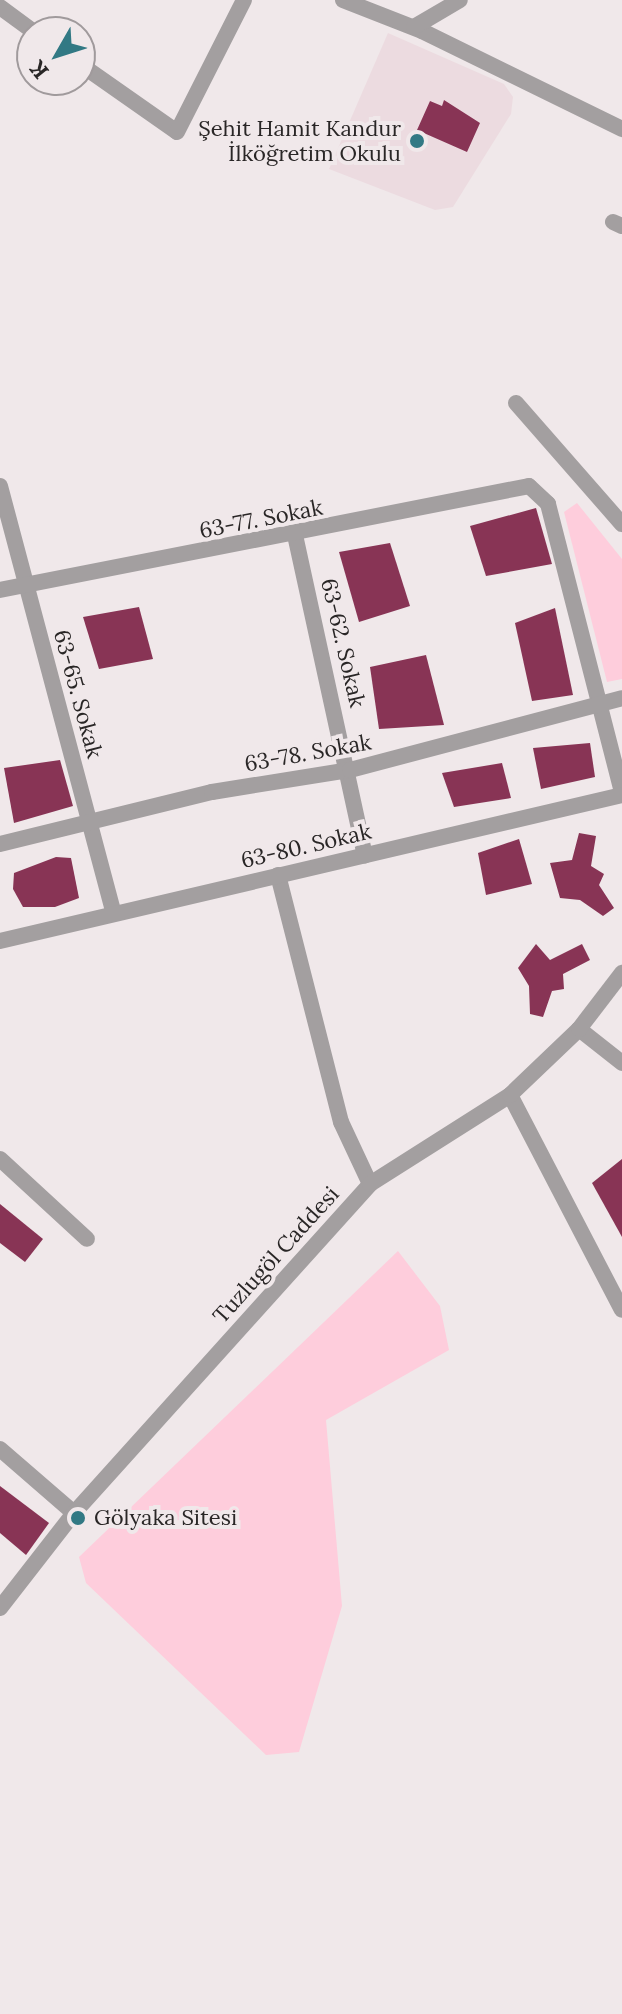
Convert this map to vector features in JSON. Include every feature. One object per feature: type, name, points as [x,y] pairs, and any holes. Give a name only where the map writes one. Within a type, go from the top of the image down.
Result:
[{"type":"street","points":[[96,75],[177,132],[244,0]]},
{"type":"street","points":[[343,0],[414,27],[622,129]]},
{"type":"street","points":[[414,27],[460,0]]},
{"type":"street","points":[[516,403],[622,524]]},
{"type":"street","name":"63-65. Sokak","points":[[0,486],[114,913]]},
{"type":"street","name":"63-77. Sokak","points":[[0,590],[27,588],[529,486],[548,504],[598,704]]},
{"type":"street","name":"63-62. Sokak","points":[[295,535],[350,770],[365,855]]},
{"type":"street","name":"63-78. Sokak","points":[[0,844],[212,792],[350,770],[622,698]]},
{"type":"street","points":[[598,704],[622,794]]},
{"type":"street","name":"63-80. Sokak","points":[[0,941],[622,794]]},
{"type":"street","points":[[278,875],[341,1122],[370,1184]]},
{"type":"street","name":"Tuzlugöl Caddesi","points":[[0,1608],[74,1513],[370,1184],[510,1095],[579,1029],[622,973]]},
{"type":"street","points":[[579,1029],[622,1063]]},
{"type":"street","points":[[510,1095],[622,1310]]},
{"type":"street","points":[[0,1159],[87,1239]]},
{"type":"street","points":[[0,1449],[74,1513]]},
{"type":"shaded area","name":"Şehit Hamit Kandur İlköğretim Okulu","points":[[388,33],[504,84],[513,97],[511,114],[453,207],[435,210],[329,169]]},
{"type":"shaded area","points":[[577,503],[622,559],[622,679],[607,682],[564,512]]},
{"type":"shaded area","points":[[398,1251],[440,1306],[449,1350],[326,1420],[342,1606],[299,1752],[266,1755],[86,1583],[79,1557]]},
{"type":"building","points":[[444,100],[480,123],[467,152],[417,130],[430,101],[442,106]]},
{"type":"building","points":[[536,508],[552,564],[486,576],[470,526]]},
{"type":"building","points":[[390,543],[410,606],[359,622],[339,552]]},
{"type":"building","points":[[139,607],[153,659],[99,669],[83,617]]},
{"type":"building","points":[[555,608],[573,695],[532,701],[515,623]]},
{"type":"building","points":[[426,655],[444,725],[379,729],[370,667]]},
{"type":"building","points":[[590,743],[595,777],[541,789],[533,748]]},
{"type":"building","points":[[60,760],[73,806],[14,823],[4,768]]},
{"type":"building","points":[[502,763],[511,798],[454,807],[442,773]]},
{"type":"building","points":[[579,833],[596,836],[591,866],[604,874],[599,885],[614,908],[603,916],[580,900],[560,898],[550,863],[572,860]]},
{"type":"building","points":[[519,839],[532,884],[486,895],[478,853]]},
{"type":"building","points":[[56,857],[71,858],[79,898],[55,907],[23,907],[13,889],[14,873]]},
{"type":"building","points":[[536,944],[550,960],[582,944],[590,960],[563,974],[564,989],[552,991],[543,1017],[530,1014],[529,986],[518,968]]},
{"type":"building","points":[[622,1159],[622,1237],[592,1183]]},
{"type":"building","points":[[0,1204],[43,1239],[25,1262],[0,1243]]},
{"type":"building","points":[[0,1486],[49,1523],[26,1555],[0,1533]]},
{"type":"place","name":"Şehit Hamit Kandur İlköğretim Okulu","points":[[417,141]]},
{"type":"place","name":"Gölyaka Sitesi","points":[[78,1518]]}]
